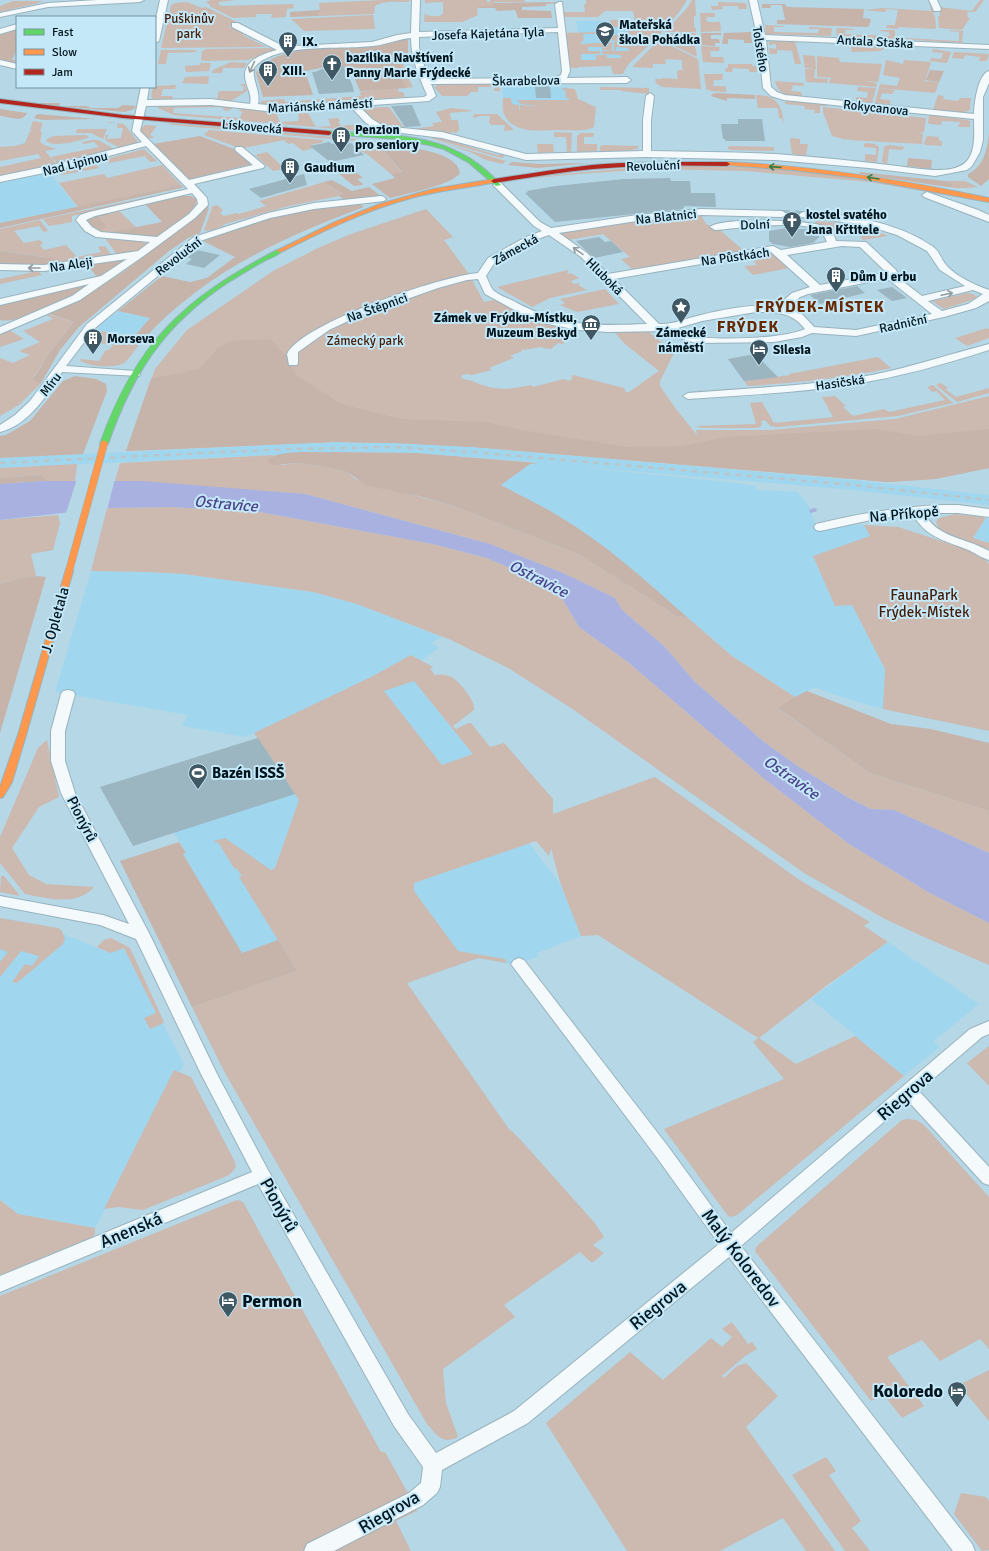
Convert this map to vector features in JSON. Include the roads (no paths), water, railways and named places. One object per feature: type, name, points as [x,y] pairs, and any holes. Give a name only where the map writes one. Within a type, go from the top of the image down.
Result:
[{"type":"main road","name":"Lískovecká","points":[[0,101],[32,106],[140,117],[407,139],[441,146],[466,158],[495,183]]},
{"type":"main road","points":[[404,198],[455,183],[465,174],[466,158],[489,163]]},
{"type":"main road","name":"Revoluční","points":[[104,444],[115,412],[145,357],[168,328],[205,295],[254,264],[323,230],[404,198],[592,167],[732,164],[814,170],[911,184],[989,200]]},
{"type":"main road","points":[[515,168],[592,167]]},
{"type":"main road","name":"Revoluční","points":[[323,230],[412,202],[495,183],[582,175],[655,172],[709,172],[808,177],[926,195],[989,207]]},
{"type":"main road","points":[[911,184],[955,190],[984,188]]},
{"type":"main road","name":"J. Opletala","points":[[0,795],[7,782],[22,735],[104,444]]},
{"type":"street","points":[[0,15],[48,5],[140,0]]},
{"type":"street","points":[[156,29],[157,17],[164,0]]},
{"type":"street","points":[[416,0],[415,48],[417,61],[426,82]]},
{"type":"street","name":"Tolstého","points":[[753,0],[761,37],[767,88],[774,94]]},
{"type":"street","points":[[933,0],[936,9]]},
{"type":"street","points":[[558,80],[565,76],[566,71],[559,4]]},
{"type":"street","points":[[235,25],[284,50]]},
{"type":"street","points":[[0,32],[16,26]]},
{"type":"street","name":"Josefa Kajetána Tyla","points":[[253,107],[256,98],[249,74],[250,68],[255,61],[284,50],[294,48],[373,44],[397,37],[416,35],[561,30]]},
{"type":"street","name":"Antala Staška","points":[[761,37],[989,47]]},
{"type":"street","points":[[0,62],[16,67]]},
{"type":"street","name":"Revoluční","points":[[354,104],[365,119],[372,125],[381,128],[442,135],[526,157],[716,154],[792,158],[935,173],[964,168],[969,164],[976,152],[979,140],[979,97],[989,73]]},
{"type":"street","name":"Škarabelova","points":[[426,82],[627,80]]},
{"type":"street","name":"Mariánské náměstí","points":[[142,103],[211,102],[276,109],[426,99],[432,96],[426,82]]},
{"type":"street","points":[[140,117],[145,88]]},
{"type":"street","name":"Rokycanova","points":[[774,94],[784,97],[978,117]]},
{"type":"street","points":[[646,154],[648,149],[647,120],[650,96]]},
{"type":"street","name":"Na Aleji","points":[[2,328],[76,298],[142,253],[192,216],[203,205],[202,198],[195,190],[136,131],[140,117]]},
{"type":"street","name":"Nad Lipinou","points":[[0,179],[90,159],[148,143]]},
{"type":"street","points":[[187,183],[260,166],[240,149]]},
{"type":"street","name":"Zámecká","points":[[495,183],[538,224],[550,231]]},
{"type":"street","points":[[158,240],[99,235],[89,230],[81,220],[83,217],[92,214],[195,190]]},
{"type":"street","points":[[926,195],[975,212],[989,219]]},
{"type":"street","name":"Revoluční","points":[[59,369],[68,354],[91,326],[197,239],[284,212],[314,206],[381,199]]},
{"type":"street","name":"Na Blatnici","points":[[550,231],[637,218],[701,212],[782,214]]},
{"type":"street","points":[[804,215],[866,221],[896,231],[931,249],[939,258],[945,270],[975,288],[989,294]]},
{"type":"street","name":"Dolní","points":[[714,227],[756,223],[813,224],[828,233],[832,245]]},
{"type":"street","name":"Zámecká","points":[[550,231],[529,239],[491,260],[481,276],[488,292],[526,312],[552,322],[578,328],[670,328]]},
{"type":"street","name":"Hluboká","points":[[550,231],[584,255],[656,327]]},
{"type":"street","name":"Na Půstkách","points":[[607,277],[773,249],[779,253],[832,245],[862,244],[892,272],[891,277]]},
{"type":"street","name":"Na Aleji","points":[[0,267],[44,268],[142,253]]},
{"type":"street","points":[[779,253],[818,288]]},
{"type":"street","name":"Na Aleji","points":[[0,302],[110,276]]},
{"type":"street","name":"Na Štěpnici","points":[[293,363],[292,354],[294,350],[325,328],[355,314],[434,286],[466,277],[481,276]]},
{"type":"street","points":[[780,309],[796,295],[805,291],[852,282],[891,277],[940,315]]},
{"type":"street","name":"Radniční","points":[[920,300],[975,288]]},
{"type":"street","name":"Radniční","points":[[811,330],[856,333],[940,315],[972,306],[985,299],[989,294]]},
{"type":"street","points":[[756,309],[780,309],[793,312],[800,316],[811,330],[806,334],[786,338],[696,340],[682,336],[670,328],[686,322],[708,317],[756,309]]},
{"type":"street","name":"Hasičská","points":[[688,396],[787,389],[855,381],[925,366],[989,347]]},
{"type":"street","name":"Míru","points":[[0,429],[12,422],[35,404],[59,369],[135,374]]},
{"type":"street","name":"Na Příkopě","points":[[820,527],[876,515],[917,511],[958,509],[989,513]]},
{"type":"street","points":[[917,511],[921,521],[930,529],[946,538],[982,551],[989,556]]},
{"type":"street","name":"Pionýrů","points":[[68,694],[58,731],[58,761],[68,793],[142,935],[206,1067],[262,1175],[401,1420],[433,1465]]},
{"type":"street","points":[[0,901],[103,920],[142,935]]},
{"type":"street","name":"Malý Koloredov","points":[[519,964],[661,1150],[730,1245],[966,1551]]},
{"type":"street","name":"Riegrova","points":[[314,1551],[416,1499],[430,1487],[433,1465],[521,1417],[730,1245],[910,1092],[976,1033],[989,1027]]},
{"type":"street","points":[[910,1092],[989,1178]]},
{"type":"street","name":"Anenská","points":[[0,1284],[262,1175]]},
{"type":"water","name":"Ostravice","points":[[45,481],[142,481],[305,494],[490,544],[563,573],[615,598],[622,610],[664,646],[695,682],[764,742],[796,765],[847,797],[871,809],[894,810],[989,853],[989,923],[930,893],[849,844],[767,781],[628,662],[579,627],[556,588],[487,558],[433,544],[260,512],[171,507],[107,508],[0,520],[0,484]]},
{"type":"waterway","points":[[811,511],[815,510]]},
{"type":"tunnel","points":[[782,214],[804,215]]},
{"type":"railway","points":[[0,463],[288,449],[393,447],[472,452],[854,485],[989,500]]},
{"type":"place","name":"Mateřská škola Pohádka","points":[[605,48]]},
{"type":"place","name":"IX.","points":[[288,58]]},
{"type":"place","name":"bazilika Navštívení Panny Marie Frýdecké","points":[[332,81]]},
{"type":"place","name":"XIII.","points":[[268,87]]},
{"type":"place","name":"Penzion pro seniory","points":[[341,153]]},
{"type":"place","name":"Gaudium","points":[[290,184]]},
{"type":"place","name":"kostel svatého Jana Křtitele","points":[[792,238]]},
{"type":"place","name":"Dům U erbu","points":[[836,293]]},
{"type":"place","name":"Zámecké náměstí","points":[[681,324]]},
{"type":"place","name":"Zámek ve Frýdku-Místku, Muzeum Beskyd","points":[[591,341]]},
{"type":"place","name":"Morseva","points":[[93,355]]},
{"type":"place","name":"Silesia","points":[[759,366]]},
{"type":"place","name":"Bazén ISSŠ","points":[[198,790]]},
{"type":"place","name":"Permon","points":[[228,1318]]},
{"type":"place","name":"Koloredo","points":[[957,1408]]},
{"type":"district","name":"FRÝDEK-MÍSTEK","points":[[820,306]]},
{"type":"district","name":"FRÝDEK","points":[[748,326]]},
{"type":"park label","name":"Puškinův park","points":[[189,26]]},
{"type":"park label","name":"Zámecký park","points":[[365,340]]},
{"type":"park label","name":"FaunaPark Frýdek-Místek","points":[[924,604]]}]
